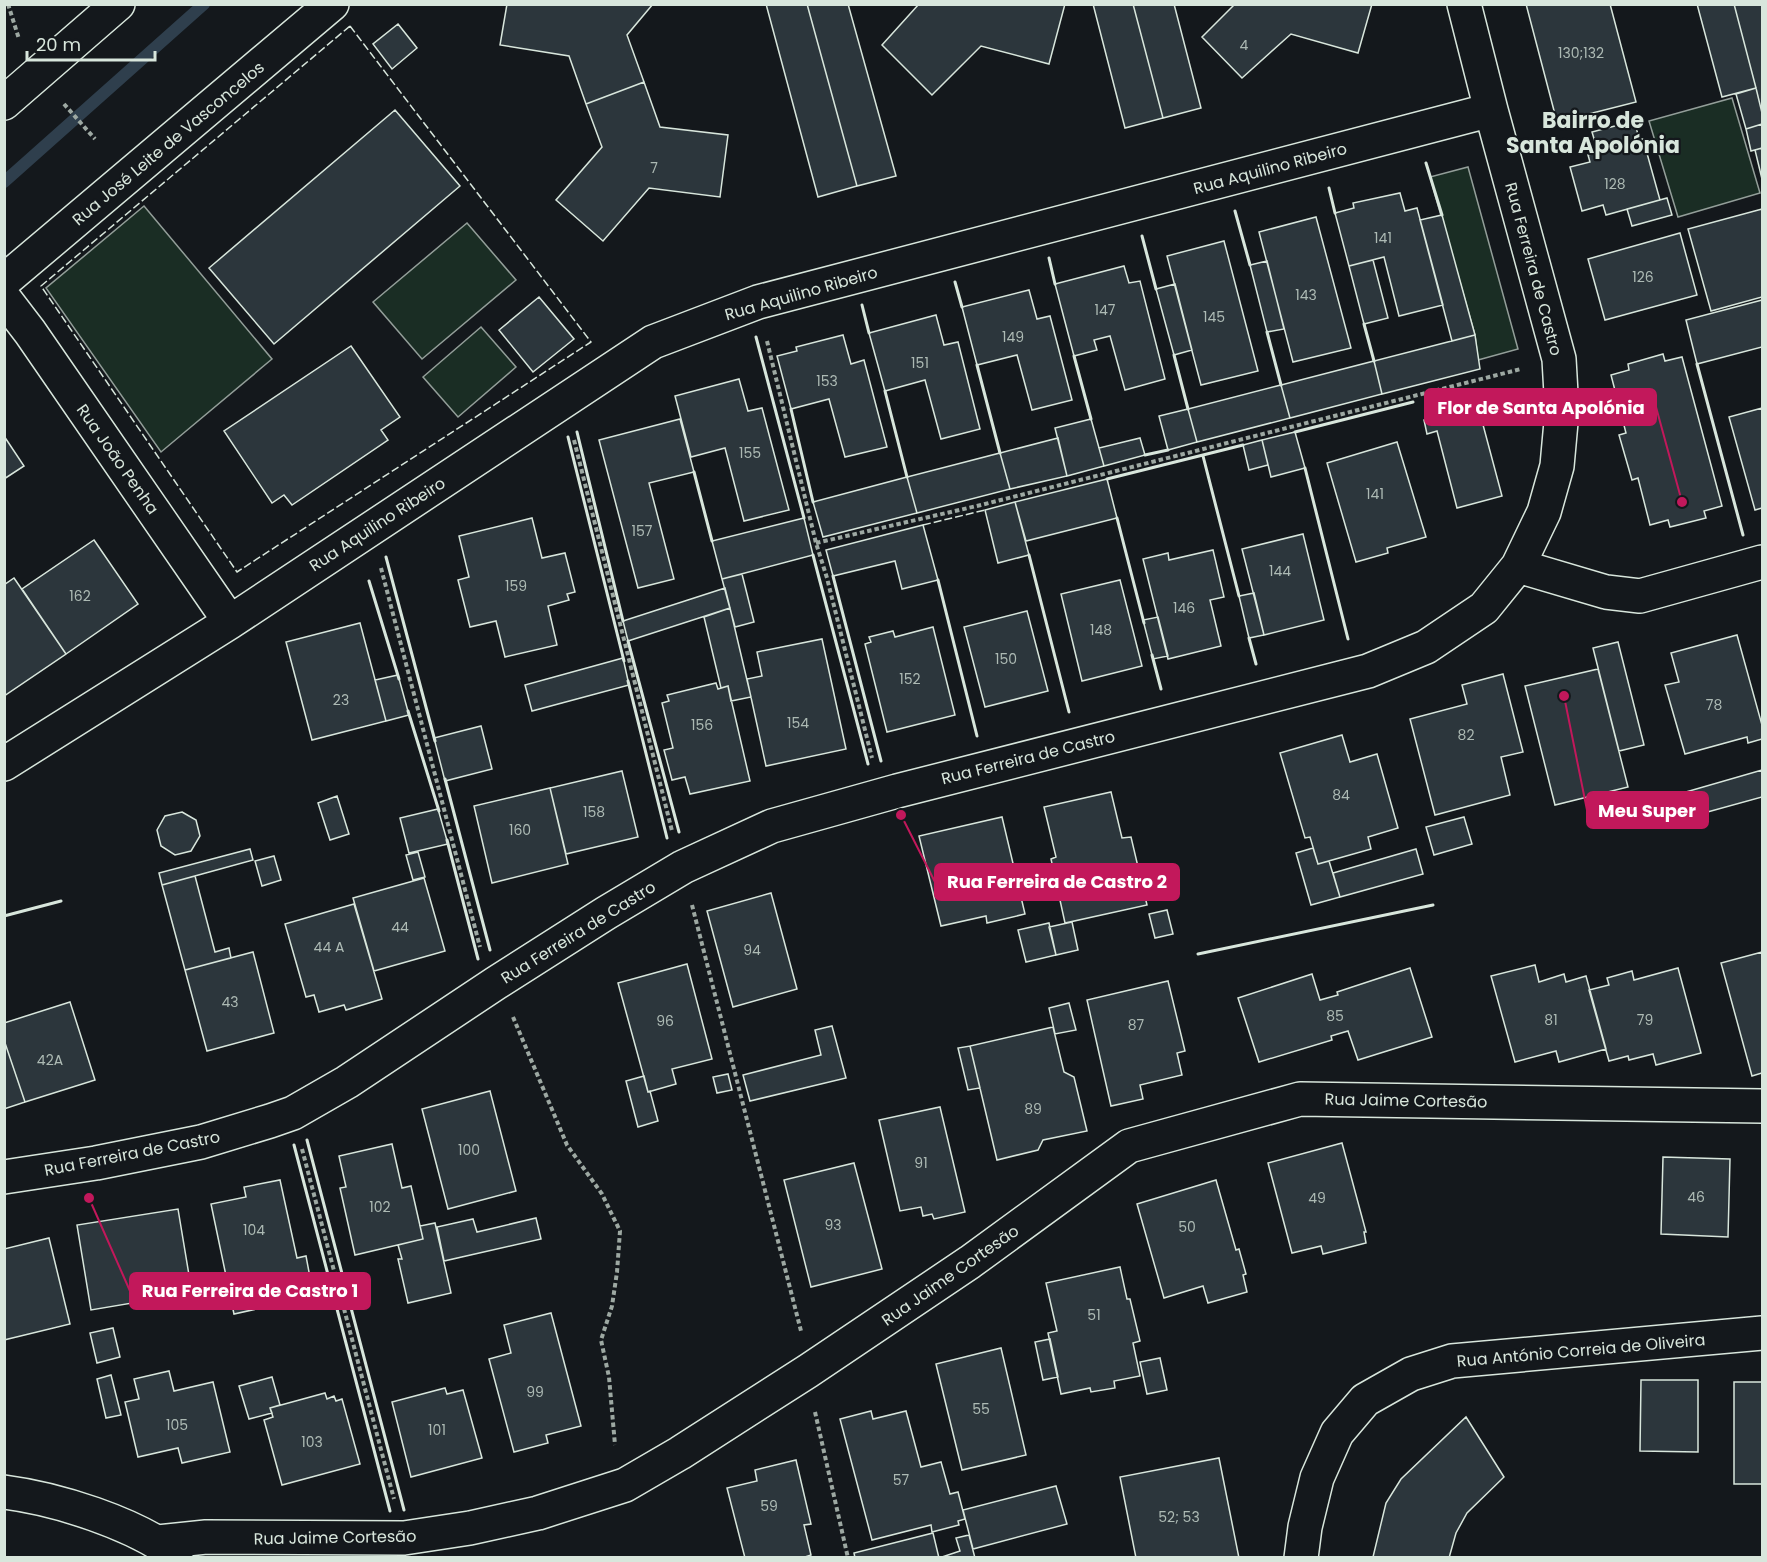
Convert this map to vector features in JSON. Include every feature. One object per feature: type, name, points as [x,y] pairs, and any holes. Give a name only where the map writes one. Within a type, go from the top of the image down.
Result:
[{"type":"street","points":[[4,103],[118,4]]},
{"type":"street","name":"Rua José Leite de Vasconcelos","points":[[4,281],[332,4]]},
{"type":"street","name":"Rua Ferreira de Castro","points":[[4,1177],[96,1163],[201,1142],[293,1113],[347,1082],[606,913],[683,867],[772,826],[882,795],[1368,671],[1426,647],[1484,608],[1518,567],[1544,512],[1557,466],[1562,411],[1559,359],[1464,4]]},
{"type":"street","name":"Rua Aquilino Ribeiro","points":[[4,764],[230,622],[653,342],[758,302],[1491,110]]},
{"type":"street","name":"Rua João Penha","points":[[4,298],[30,332],[230,622]]},
{"type":"street","points":[[1518,567],[1605,592],[1640,596],[1762,562]]},
{"type":"street","name":"Rua Jaime Cortesão","points":[[169,1550],[206,1538],[404,1538],[470,1528],[538,1513],[625,1485],[865,1333],[970,1262],[1129,1146],[1300,1099],[1762,1106]]},
{"type":"street","name":"Rua António Correia de Oliveira","points":[[1301,1557],[1305,1527],[1317,1478],[1337,1433],[1365,1400],[1411,1374],[1452,1361],[1762,1333]]},
{"type":"street","points":[[4,1492],[90,1512],[169,1550]]},
{"type":"path","points":[[8,4],[20,43]]},
{"type":"path","points":[[64,104],[95,139]]},
{"type":"path","points":[[758,302],[816,543],[882,795]]},
{"type":"path","points":[[816,543],[981,505],[1559,359]]},
{"type":"path","points":[[564,401],[683,867]]},
{"type":"path","points":[[381,570],[481,950]]},
{"type":"path","points":[[694,913],[801,1330]]},
{"type":"path","points":[[513,1016],[567,1145],[602,1194],[620,1231],[612,1306],[601,1340],[609,1377],[613,1437],[625,1485]]},
{"type":"path","points":[[305,1162],[392,1493]]},
{"type":"path","points":[[813,1405],[848,1557]]},
{"type":"green space","points":[[1732,98],[1760,193],[1678,217],[1649,121]]},
{"type":"green space","points":[[1468,167],[1518,349],[1478,360],[1475,335],[1430,177]]},
{"type":"green space","points":[[144,206],[272,359],[161,452],[46,288]]},
{"type":"green space","points":[[467,223],[516,280],[422,359],[373,302]]},
{"type":"green space","points":[[481,327],[516,367],[458,417],[423,377]]},
{"type":"building","points":[[507,4],[653,4],[627,35],[644,82],[586,104],[569,56],[500,45]]},
{"type":"building","points":[[766,4],[807,4],[857,186],[818,197]]},
{"type":"building","points":[[807,4],[848,4],[896,176],[857,186]]},
{"type":"building","points":[[919,4],[1065,4],[1049,64],[981,46],[932,95],[882,45]]},
{"type":"building","points":[[1093,4],[1133,4],[1163,118],[1125,128]]},
{"type":"building","points":[[1133,4],[1174,4],[1201,108],[1163,118]]},
{"type":"building","points":[[1235,4],[1372,4],[1358,53],[1291,34],[1242,78],[1202,37]]},
{"type":"building","points":[[1526,4],[1610,4],[1636,102],[1557,122]]},
{"type":"building","points":[[1697,4],[1734,4],[1756,88],[1722,97]]},
{"type":"building","points":[[1734,4],[1762,4],[1762,113],[1756,88]]},
{"type":"building","points":[[398,24],[417,48],[392,69],[373,44]]},
{"type":"building","points":[[644,82],[660,127],[728,135],[720,197],[649,188],[603,241],[556,200],[602,147],[586,104]]},
{"type":"building","points":[[1756,88],[1762,113],[1762,124],[1746,129],[1736,94]]},
{"type":"building","points":[[395,110],[460,186],[274,344],[209,268]]},
{"type":"building","points":[[1634,121],[1640,141],[1598,152],[1592,132]]},
{"type":"building","points":[[1762,124],[1762,148],[1751,151],[1746,129]]},
{"type":"building","points":[[1643,139],[1660,200],[1606,215],[1603,205],[1582,211],[1570,167],[1590,162],[1588,155]]},
{"type":"building","points":[[1762,148],[1762,179],[1755,150]]},
{"type":"building","points":[[1400,193],[1405,211],[1417,208],[1443,305],[1399,316],[1384,257],[1349,266],[1335,213],[1354,208],[1353,203]]},
{"type":"building","points":[[1667,198],[1672,215],[1632,226],[1627,209]]},
{"type":"building","points":[[1762,209],[1762,297],[1711,311],[1688,229]]},
{"type":"building","points":[[1442,215],[1475,335],[1452,341],[1420,220]]},
{"type":"building","points":[[1316,217],[1351,348],[1293,362],[1259,232]]},
{"type":"building","points":[[1680,233],[1697,295],[1605,320],[1588,259]]},
{"type":"building","points":[[1224,241],[1258,371],[1201,385],[1167,256]]},
{"type":"building","points":[[1373,260],[1388,318],[1364,324],[1349,266]]},
{"type":"building","points":[[1267,261],[1284,329],[1267,332],[1250,265]]},
{"type":"building","points":[[1124,266],[1129,283],[1140,281],[1165,379],[1125,390],[1110,336],[1094,340],[1097,350],[1074,356],[1055,284]]},
{"type":"building","points":[[1175,284],[1192,350],[1174,355],[1156,289]]},
{"type":"building","points":[[1029,290],[1037,319],[1050,316],[1072,400],[1032,410],[1017,355],[977,365],[962,307]]},
{"type":"building","points":[[539,297],[574,339],[533,372],[499,330]]},
{"type":"building","points":[[1762,300],[1762,347],[1697,364],[1686,320]]},
{"type":"building","points":[[936,315],[944,345],[958,342],[980,429],[941,439],[925,380],[885,391],[869,333]]},
{"type":"building","points":[[843,335],[851,364],[864,360],[887,447],[845,457],[829,399],[791,409],[777,356],[797,351],[796,347]]},
{"type":"building","points":[[1475,335],[1480,369],[1382,394],[1374,361]]},
{"type":"building","points":[[351,346],[400,417],[381,430],[388,440],[292,505],[284,495],[272,503],[224,431]]},
{"type":"building","points":[[1663,354],[1665,361],[1682,357],[1722,506],[1704,511],[1706,518],[1670,527],[1668,520],[1650,525],[1638,478],[1632,480],[1619,435],[1626,433],[1611,375],[1629,370],[1628,364]]},
{"type":"building","points":[[1374,361],[1382,394],[1290,418],[1281,385]]},
{"type":"building","points":[[739,379],[748,411],[762,408],[789,510],[744,521],[725,448],[691,457],[675,396]]},
{"type":"building","points":[[1281,385],[1290,418],[1197,442],[1188,409]]},
{"type":"building","points":[[1478,406],[1502,496],[1457,508],[1437,431],[1427,434],[1424,420]]},
{"type":"building","points":[[1762,408],[1762,508],[1755,510],[1729,417]]},
{"type":"building","points":[[1188,409],[1197,442],[1168,450],[1159,416]]},
{"type":"building","points":[[680,419],[694,472],[649,483],[674,579],[638,588],[599,440]]},
{"type":"building","points":[[1091,419],[1104,466],[1067,476],[1055,428]]},
{"type":"building","points":[[1295,432],[1305,468],[1271,477],[1262,440]]},
{"type":"building","points":[[4,436],[24,466],[4,479]]},
{"type":"building","points":[[1058,438],[1067,476],[1010,489],[1000,453]]},
{"type":"building","points":[[1140,438],[1145,455],[1104,466],[1099,448]]},
{"type":"building","points":[[1262,440],[1268,465],[1249,470],[1243,445]]},
{"type":"building","points":[[1397,442],[1426,537],[1387,548],[1388,553],[1356,562],[1327,463]]},
{"type":"building","points":[[1000,453],[1010,489],[917,513],[907,477]]},
{"type":"building","points":[[907,477],[917,513],[823,537],[813,502]]},
{"type":"building","points":[[1107,479],[1117,518],[1026,541],[1015,502]]},
{"type":"building","points":[[1015,502],[1029,555],[998,563],[985,510]]},
{"type":"building","points":[[532,518],[542,558],[565,553],[575,592],[567,594],[569,600],[548,606],[557,645],[505,657],[496,621],[470,627],[458,580],[469,577],[459,536]]},
{"type":"building","points":[[804,518],[813,555],[722,579],[712,541]]},
{"type":"building","points":[[923,525],[938,580],[902,589],[895,561],[833,576],[826,550]]},
{"type":"building","points":[[1303,534],[1324,620],[1264,635],[1242,549]]},
{"type":"building","points":[[94,540],[138,604],[66,654],[22,589]]},
{"type":"building","points":[[1213,550],[1224,597],[1210,600],[1221,646],[1168,659],[1143,559],[1168,553],[1169,560]]},
{"type":"building","points":[[742,574],[754,622],[735,627],[722,579]]},
{"type":"building","points":[[14,578],[66,654],[4,696],[4,585]]},
{"type":"building","points":[[1120,580],[1142,666],[1082,681],[1061,594]]},
{"type":"building","points":[[725,588],[730,608],[628,641],[623,621]]},
{"type":"building","points":[[1254,593],[1264,635],[1249,638],[1239,596]]},
{"type":"building","points":[[730,608],[751,697],[731,701],[728,686],[721,688],[704,617]]},
{"type":"building","points":[[1027,611],[1048,691],[985,707],[964,627]]},
{"type":"building","points":[[1158,617],[1168,656],[1153,659],[1143,620]]},
{"type":"building","points":[[360,623],[386,721],[312,740],[286,642]]},
{"type":"building","points":[[933,627],[955,715],[887,732],[865,644],[871,642],[869,637],[893,631],[895,637]]},
{"type":"building","points":[[1737,635],[1762,725],[1762,739],[1748,743],[1747,737],[1685,754],[1665,685],[1679,682],[1671,653]]},
{"type":"building","points":[[822,639],[846,749],[766,766],[747,679],[762,676],[757,652]]},
{"type":"building","points":[[1618,642],[1644,745],[1619,751],[1593,648]]},
{"type":"building","points":[[623,658],[629,685],[532,711],[525,685]]},
{"type":"building","points":[[1598,669],[1628,787],[1555,805],[1525,686]]},
{"type":"building","points":[[1503,674],[1523,752],[1501,757],[1510,795],[1435,815],[1410,719],[1467,704],[1462,685]]},
{"type":"building","points":[[398,675],[409,715],[386,721],[375,680]]},
{"type":"building","points":[[716,683],[718,689],[728,686],[750,781],[690,794],[685,777],[672,780],[664,750],[673,748],[662,703],[669,701],[667,695]]},
{"type":"building","points":[[481,726],[492,769],[445,781],[434,738]]},
{"type":"building","points":[[1342,735],[1350,762],[1377,754],[1398,828],[1368,837],[1371,849],[1318,864],[1310,837],[1305,838],[1280,753]]},
{"type":"building","points":[[1762,770],[1762,797],[1664,824],[1658,800]]},
{"type":"building","points":[[622,771],[638,837],[566,854],[550,788]]},
{"type":"building","points":[[550,788],[568,864],[492,883],[474,806]]},
{"type":"building","points":[[1111,792],[1122,838],[1131,837],[1147,905],[1065,923],[1051,859],[1056,857],[1044,807]]},
{"type":"building","points":[[337,796],[349,834],[330,840],[318,803]]},
{"type":"building","points":[[438,809],[448,844],[409,853],[400,818]]},
{"type":"building","points":[[182,812],[196,820],[200,836],[191,851],[175,855],[161,846],[157,830],[165,816]]},
{"type":"building","points":[[1002,817],[1025,914],[987,923],[986,916],[941,926],[919,836]]},
{"type":"building","points":[[1464,817],[1472,844],[1434,855],[1426,827]]},
{"type":"building","points":[[1313,848],[1318,864],[1329,861],[1340,897],[1311,905],[1296,853]]},
{"type":"building","points":[[250,849],[253,860],[162,885],[159,873]]},
{"type":"building","points":[[1416,849],[1423,874],[1340,897],[1333,873]]},
{"type":"building","points":[[418,852],[425,877],[413,880],[406,855]]},
{"type":"building","points":[[274,856],[281,880],[262,886],[255,861]]},
{"type":"building","points":[[195,876],[215,952],[229,948],[231,958],[185,970],[162,885]]},
{"type":"building","points":[[424,878],[445,951],[374,971],[353,898]]},
{"type":"building","points":[[771,893],[797,989],[733,1007],[707,911]]},
{"type":"building","points":[[354,904],[382,999],[346,1010],[344,1005],[319,1012],[314,995],[306,997],[285,924]]},
{"type":"building","points":[[1167,910],[1173,934],[1155,938],[1149,914]]},
{"type":"building","points":[[1072,922],[1078,950],[1056,955],[1049,927]]},
{"type":"building","points":[[1049,923],[1056,955],[1026,962],[1018,930]]},
{"type":"building","points":[[253,952],[274,1033],[207,1051],[185,970]]},
{"type":"building","points":[[1762,952],[1762,1073],[1752,1076],[1721,963]]},
{"type":"building","points":[[687,964],[712,1059],[672,1069],[676,1084],[648,1092],[618,983]]},
{"type":"building","points":[[1535,965],[1539,982],[1564,974],[1566,982],[1586,976],[1606,1049],[1559,1062],[1556,1051],[1515,1062],[1491,976]]},
{"type":"building","points":[[1410,968],[1432,1037],[1358,1060],[1348,1031],[1331,1036],[1332,1040],[1259,1062],[1238,998],[1312,974],[1320,1000],[1338,995],[1337,992]]},
{"type":"building","points":[[1678,968],[1701,1053],[1656,1065],[1653,1054],[1629,1060],[1628,1056],[1609,1061],[1589,990],[1609,985],[1607,978],[1632,971],[1634,980]]},
{"type":"building","points":[[1168,981],[1185,1051],[1177,1053],[1182,1075],[1140,1085],[1143,1099],[1111,1106],[1087,1000]]},
{"type":"building","points":[[70,1002],[95,1080],[25,1102],[4,1040],[4,1023]]},
{"type":"building","points":[[1069,1003],[1076,1030],[1055,1034],[1049,1008]]},
{"type":"building","points":[[832,1026],[846,1078],[750,1101],[743,1075],[821,1055],[815,1030]]},
{"type":"building","points":[[1053,1027],[1064,1072],[1074,1077],[1087,1131],[1043,1140],[1038,1150],[997,1160],[970,1046]]},
{"type":"building","points":[[4,1040],[25,1102],[4,1109]]},
{"type":"building","points":[[970,1046],[980,1088],[968,1090],[958,1048]]},
{"type":"building","points":[[728,1074],[732,1090],[717,1093],[713,1077]]},
{"type":"building","points":[[644,1076],[658,1121],[638,1127],[626,1081]]},
{"type":"building","points":[[490,1091],[516,1191],[448,1209],[422,1109]]},
{"type":"building","points":[[940,1107],[965,1212],[934,1219],[932,1214],[923,1216],[921,1207],[900,1211],[879,1120]]},
{"type":"building","points":[[1342,1143],[1366,1232],[1364,1232],[1366,1243],[1323,1254],[1321,1246],[1292,1253],[1268,1163]]},
{"type":"building","points":[[392,1144],[402,1188],[411,1186],[423,1239],[355,1255],[340,1188],[346,1187],[339,1156]]},
{"type":"building","points":[[1663,1157],[1730,1159],[1728,1237],[1661,1234]]},
{"type":"building","points":[[854,1163],[882,1269],[811,1287],[784,1180]]},
{"type":"building","points":[[280,1180],[297,1258],[306,1256],[312,1288],[304,1289],[306,1298],[234,1314],[211,1204],[246,1197],[244,1187]]},
{"type":"building","points":[[1216,1180],[1236,1250],[1239,1249],[1246,1274],[1243,1275],[1247,1292],[1208,1303],[1203,1286],[1164,1298],[1137,1204]]},
{"type":"building","points":[[178,1209],[192,1293],[91,1310],[77,1225]]},
{"type":"building","points":[[536,1218],[541,1239],[444,1261],[437,1227],[473,1219],[477,1232]]},
{"type":"building","points":[[435,1223],[451,1293],[408,1303],[398,1259],[402,1259],[398,1245],[423,1239],[420,1226]]},
{"type":"building","points":[[49,1238],[70,1324],[4,1340],[4,1249]]},
{"type":"building","points":[[1120,1267],[1140,1341],[1133,1343],[1140,1376],[1114,1381],[1115,1388],[1091,1392],[1090,1388],[1061,1394],[1048,1333],[1057,1331],[1046,1283]]},
{"type":"building","points":[[551,1313],[581,1426],[546,1435],[548,1443],[514,1452],[489,1359],[511,1353],[504,1325]]},
{"type":"building","points":[[113,1328],[120,1357],[97,1363],[90,1333]]},
{"type":"building","points":[[1050,1339],[1058,1377],[1043,1380],[1035,1342]]},
{"type":"building","points":[[1001,1348],[1026,1455],[962,1470],[936,1364]]},
{"type":"building","points":[[1160,1358],[1167,1390],[1147,1394],[1140,1362]]},
{"type":"building","points":[[169,1371],[174,1391],[213,1382],[230,1452],[182,1463],[178,1448],[138,1457],[125,1402],[139,1399],[134,1379]]},
{"type":"building","points":[[111,1375],[121,1415],[106,1418],[97,1379]]},
{"type":"building","points":[[272,1377],[280,1405],[270,1408],[272,1413],[249,1419],[239,1386]]},
{"type":"building","points":[[1641,1380],[1698,1380],[1698,1452],[1640,1451]]},
{"type":"building","points":[[1734,1382],[1762,1382],[1762,1484],[1734,1484]]},
{"type":"building","points":[[445,1388],[447,1394],[463,1390],[482,1458],[411,1477],[392,1402]]},
{"type":"building","points":[[325,1393],[327,1399],[334,1396],[336,1401],[342,1399],[360,1464],[282,1485],[264,1420],[273,1417],[270,1408]]},
{"type":"building","points":[[871,1411],[873,1419],[906,1411],[921,1467],[941,1462],[950,1494],[958,1492],[965,1519],[958,1521],[959,1525],[932,1532],[931,1525],[872,1540],[840,1419]]},
{"type":"building","points":[[1466,1417],[1504,1477],[1467,1513],[1456,1533],[1449,1558],[1373,1557],[1386,1503],[1401,1479]]},
{"type":"building","points":[[1219,1458],[1239,1558],[1136,1558],[1120,1477]]},
{"type":"building","points":[[796,1460],[811,1524],[804,1525],[811,1555],[802,1558],[745,1558],[727,1488],[757,1481],[755,1470]]},
{"type":"building","points":[[1056,1486],[1067,1524],[973,1549],[963,1510]]},
{"type":"building","points":[[933,1533],[939,1558],[855,1558],[854,1553]]},
{"type":"building","points":[[969,1535],[975,1558],[939,1558],[960,1551],[956,1538]]},
{"type":"waterway","points":[[4,182],[204,4]]},
{"type":"fence","points":[[350,26],[591,342],[237,572],[41,286],[350,26]]},
{"type":"fence","points":[[923,525],[985,510]]},
{"type":"wall","points":[[1426,163],[1442,215]]},
{"type":"wall","points":[[1329,188],[1335,213]]},
{"type":"wall","points":[[1235,211],[1250,265]]},
{"type":"wall","points":[[1142,236],[1156,289]]},
{"type":"wall","points":[[1049,258],[1055,284]]},
{"type":"wall","points":[[955,282],[962,307]]},
{"type":"wall","points":[[862,305],[869,333]]},
{"type":"wall","points":[[1364,324],[1374,361]]},
{"type":"wall","points":[[1267,332],[1281,385]]},
{"type":"wall","points":[[756,337],[804,518]]},
{"type":"wall","points":[[1174,355],[1188,409]]},
{"type":"wall","points":[[1074,356],[1091,419]]},
{"type":"wall","points":[[1697,364],[1743,535]]},
{"type":"wall","points":[[977,365],[1000,453]]},
{"type":"wall","points":[[885,391],[907,477]]},
{"type":"wall","points":[[1478,406],[1525,395]]},
{"type":"wall","points":[[1295,432],[1413,402]]},
{"type":"wall","points":[[791,409],[813,502]]},
{"type":"wall","points":[[577,432],[623,621]]},
{"type":"wall","points":[[568,437],[624,661]]},
{"type":"wall","points":[[1107,479],[1243,445]]},
{"type":"wall","points":[[1145,455],[1168,450]]},
{"type":"wall","points":[[1203,456],[1239,596]]},
{"type":"wall","points":[[1305,468],[1348,639]]},
{"type":"wall","points":[[694,472],[712,541]]},
{"type":"wall","points":[[1117,518],[1144,623]]},
{"type":"wall","points":[[813,555],[868,764]]},
{"type":"wall","points":[[1029,555],[1069,712]]},
{"type":"wall","points":[[386,557],[435,741]]},
{"type":"wall","points":[[833,576],[881,761]]},
{"type":"wall","points":[[938,580],[977,736]]},
{"type":"wall","points":[[369,581],[399,679]]},
{"type":"wall","points":[[1249,638],[1256,664]]},
{"type":"wall","points":[[628,641],[679,832]]},
{"type":"wall","points":[[1152,655],[1161,689]]},
{"type":"wall","points":[[628,681],[667,838]]},
{"type":"wall","points":[[408,711],[439,811]]},
{"type":"wall","points":[[445,779],[490,950]]},
{"type":"wall","points":[[447,840],[478,959]]},
{"type":"wall","points":[[4,916],[61,901]]},
{"type":"wall","points":[[1198,954],[1433,905]]},
{"type":"wall","points":[[307,1140],[404,1510]]},
{"type":"wall","points":[[294,1145],[390,1511]]},
{"type":"place","name":"Flor de Santa Apolónia","points":[[1682,502]]},
{"type":"place","name":"Meu Super","points":[[1564,696]]},
{"type":"place","name":"Rua Ferreira de Castro 2","points":[[901,815]]},
{"type":"place","name":"Rua Ferreira de Castro 1","points":[[89,1198]]},
{"type":"district","name":"Bairro de Santa Apolónia","points":[[1593,132]]}]
